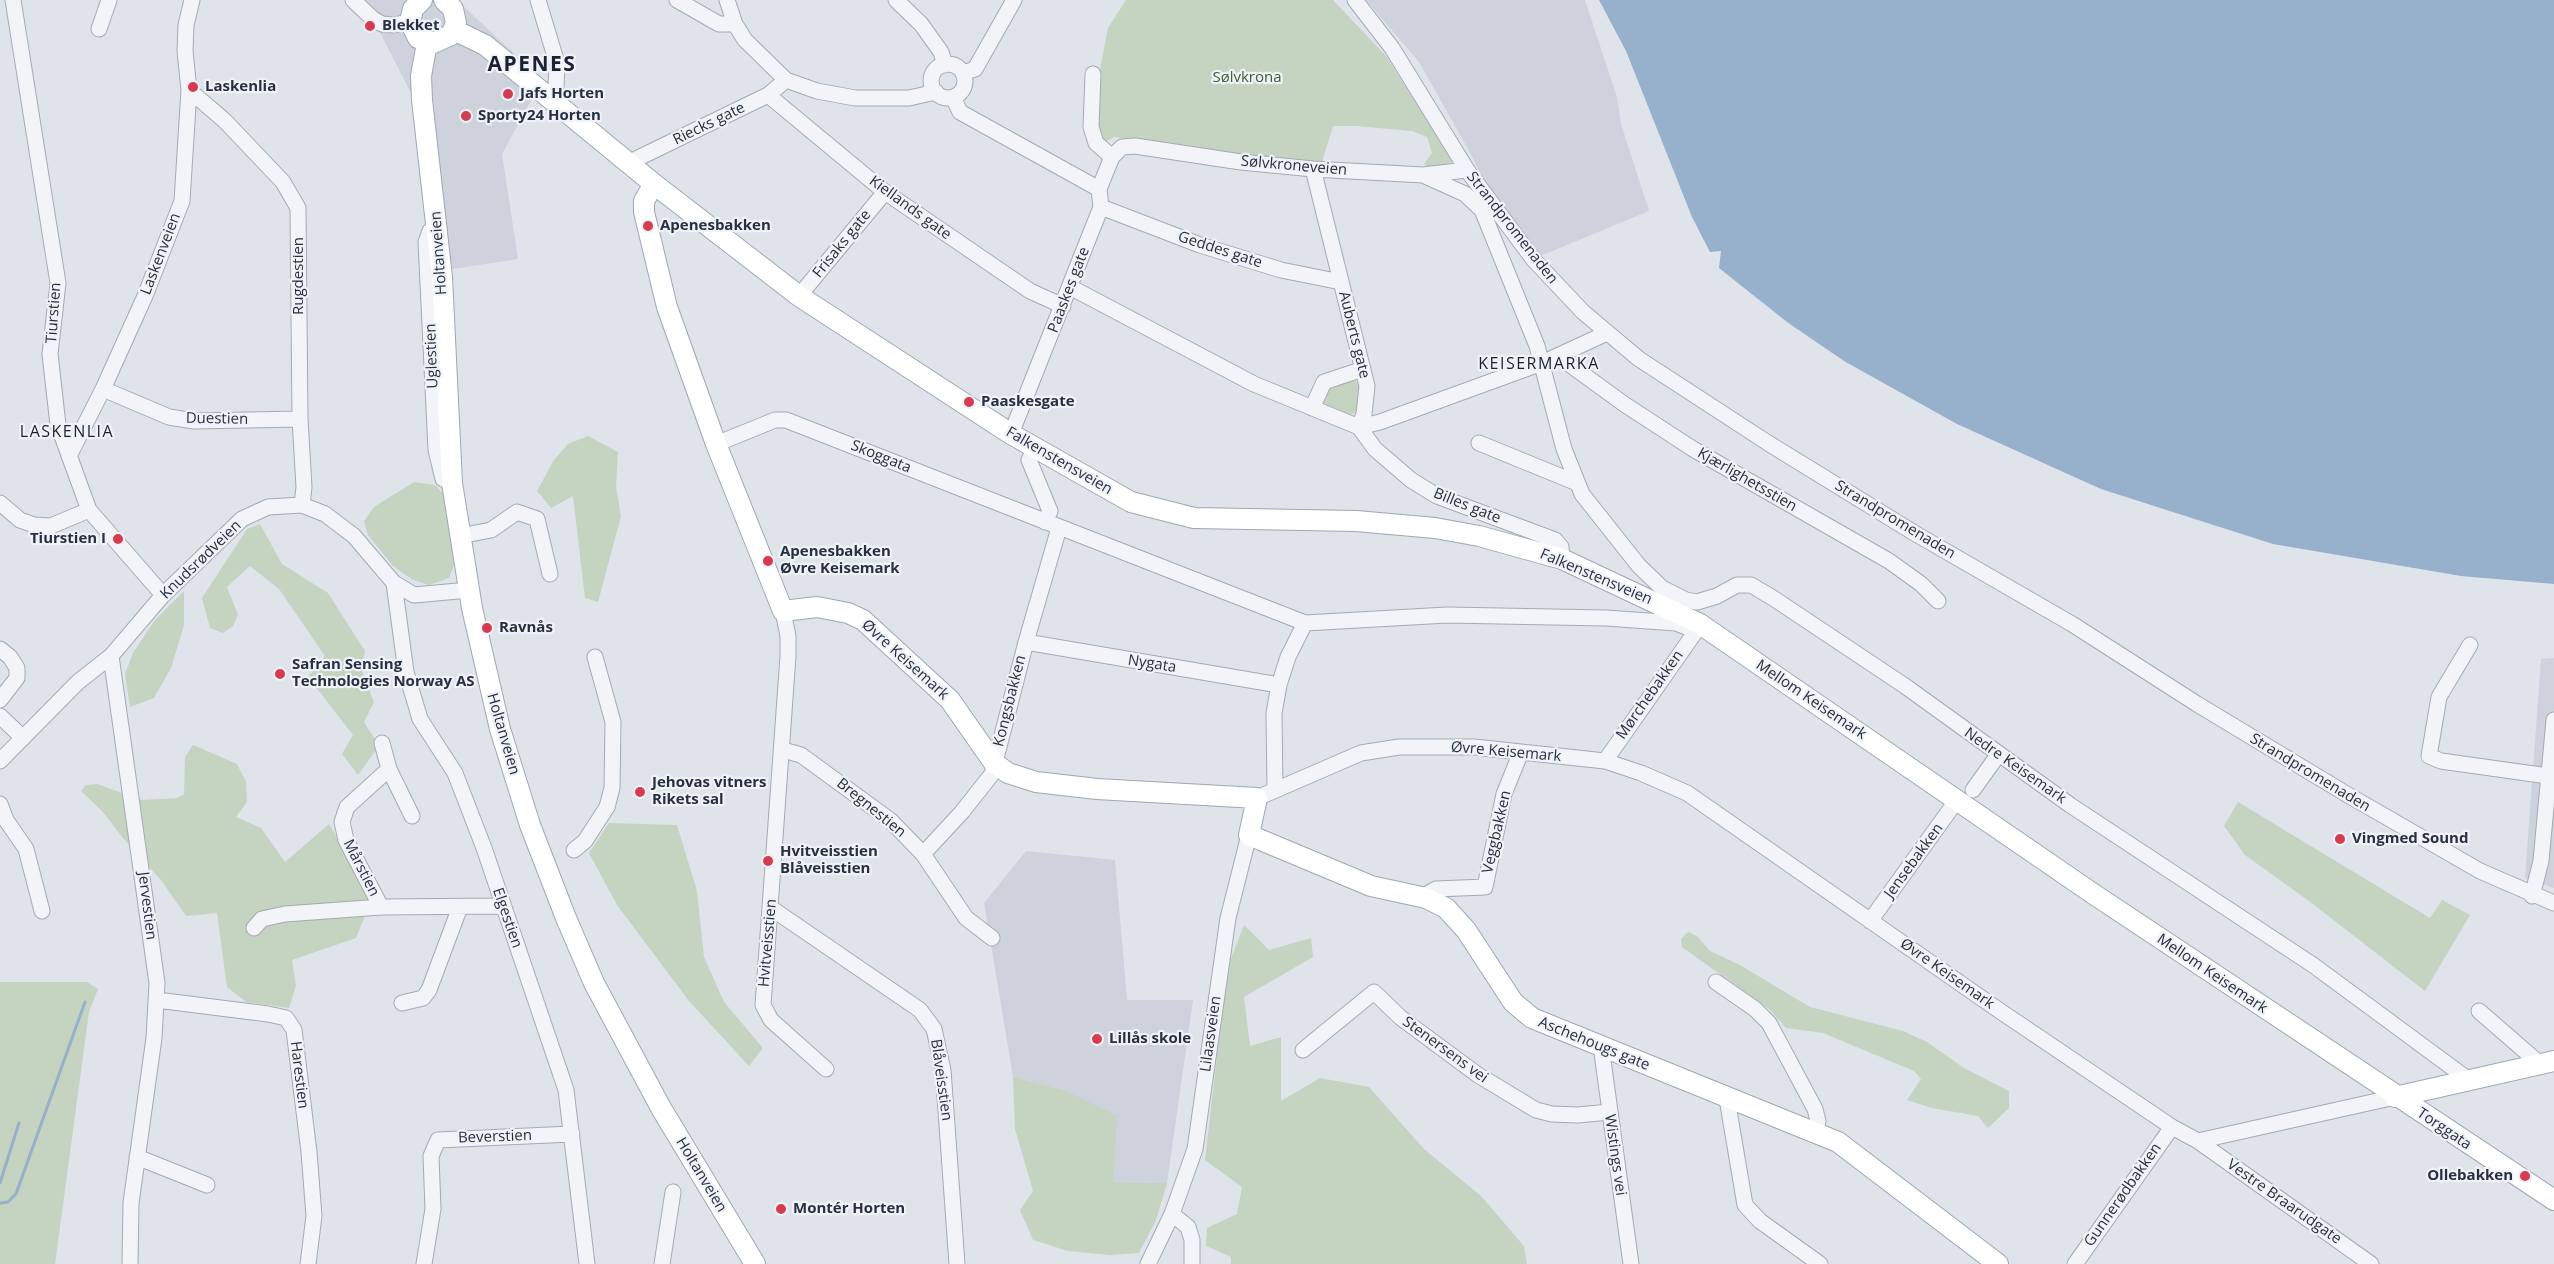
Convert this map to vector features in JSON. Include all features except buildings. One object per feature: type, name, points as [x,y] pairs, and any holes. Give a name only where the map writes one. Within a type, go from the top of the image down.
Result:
[{"type":"main road","points":[[422,0],[413,9],[410,22],[418,38],[427,43],[446,40],[454,30],[456,16],[444,0]]},
{"type":"main road","name":"Falkenstensveien","points":[[454,30],[485,45],[654,184],[800,296],[1011,434],[1131,502],[1161,512],[1227,520],[1356,521],[1425,527],[1490,539],[1562,559],[1698,627]]},
{"type":"main road","name":"Holtanveien","points":[[427,43],[422,76],[422,100],[438,230],[452,483],[469,590],[500,729],[530,825],[566,918],[631,1055],[755,1264]]},
{"type":"main road","points":[[654,184],[644,201],[667,307],[716,444],[783,612]]},
{"type":"main road","name":"Øvre Keisemark","points":[[783,612],[818,607],[849,613],[863,620],[950,700],[994,763],[1008,773],[1047,783],[1118,791],[1257,798]]},
{"type":"main road","name":"Mellom Keisemark","points":[[1698,627],[1965,795],[2395,1097]]},
{"type":"main road","name":"Lilaasveien","points":[[1250,835],[1257,798]]},
{"type":"main road","name":"Aschehougs gate","points":[[1250,835],[1371,886],[1425,898],[1455,916],[1467,930],[1500,984],[1524,1012],[1545,1025],[1838,1142],[1998,1264]]},
{"type":"main road","points":[[2395,1097],[2547,1062]]},
{"type":"main road","name":"Torggata","points":[[2395,1097],[2554,1200]]},
{"type":"street","name":"Tiurstien","points":[[13,0],[56,273],[56,308],[50,354],[54,405],[69,456],[89,510],[163,595]]},
{"type":"street","points":[[99,29],[109,0]]},
{"type":"street","name":"Laskenveien","points":[[69,456],[103,389],[154,274],[182,201],[189,90],[185,51],[186,25],[192,0]]},
{"type":"street","points":[[353,0],[373,19],[382,24],[410,22]]},
{"type":"street","points":[[538,0],[557,63],[556,86],[549,98]]},
{"type":"street","points":[[677,0],[719,24],[735,24]]},
{"type":"street","points":[[727,0],[735,24],[745,40],[786,80],[817,91],[855,98],[909,98],[936,92]]},
{"type":"street","points":[[896,0],[921,24],[941,52],[945,65]]},
{"type":"street","points":[[963,73],[975,69],[1014,0]]},
{"type":"street","name":"Strandpromenaden","points":[[1355,0],[1392,48],[1467,170],[1533,259],[1567,296],[1639,359],[1768,443],[1911,531],[2072,624],[2196,704],[2415,835],[2480,871],[2532,896],[2554,903]]},
{"type":"street","points":[[945,65],[955,66],[963,73],[964,88],[953,97],[942,97],[936,92],[931,78],[936,69],[945,65]]},
{"type":"street","points":[[1094,74],[1091,127],[1096,143],[1117,152]]},
{"type":"street","name":"Riecks gate","points":[[628,163],[768,95],[786,80]]},
{"type":"street","name":"Rugdestien","points":[[189,90],[225,121],[283,182],[298,208],[300,418],[304,488],[302,505]]},
{"type":"street","name":"Kiellands gate","points":[[768,95],[885,192],[1030,291],[1063,306]]},
{"type":"street","points":[[953,97],[960,112],[1099,189]]},
{"type":"street","name":"Sølvkroneveien","points":[[1117,152],[1135,146],[1313,170],[1423,175],[1467,170]]},
{"type":"street","name":"Paaskes gate","points":[[1011,434],[1101,207],[1099,189],[1117,152]]},
{"type":"street","name":"Auberts gate","points":[[1313,170],[1363,369],[1366,404],[1359,426]]},
{"type":"street","name":"Nedre Keisemark","points":[[1423,175],[1465,194],[1482,210],[1542,363],[1564,449],[1581,494],[1639,566],[1662,588],[1686,600],[1697,602],[1717,596],[1737,585],[1751,585],[1905,686],[1998,755],[2118,837],[2248,921],[2469,1080]]},
{"type":"street","name":"Frisaks gate","points":[[800,296],[885,192]]},
{"type":"street","name":"Geddes gate","points":[[1101,207],[1200,244],[1261,263],[1341,282]]},
{"type":"street","points":[[1070,287],[1254,384],[1359,426],[1431,404],[1542,363],[1607,333]]},
{"type":"street","name":"Kjærlighetsstien","points":[[1558,356],[1624,404],[1693,449],[1889,561],[1921,584],[1938,601]]},
{"type":"street","points":[[1312,408],[1324,382],[1363,369]]},
{"type":"street","name":"Duestien","points":[[103,389],[169,417],[194,421],[300,418]]},
{"type":"street","name":"Skoggata","points":[[716,444],[775,420],[786,420],[1305,622]]},
{"type":"street","name":"Billes gate","points":[[1359,426],[1375,449],[1411,480],[1437,496],[1555,540],[1561,547],[1562,559]]},
{"type":"street","points":[[1479,443],[1577,483]]},
{"type":"street","points":[[1035,448],[1029,460],[1050,511],[1052,525]]},
{"type":"street","points":[[0,503],[20,520],[34,525],[51,526],[89,510]]},
{"type":"street","name":"Knudsrødveien","points":[[0,761],[78,682],[111,656],[163,595],[242,519],[268,507],[302,505],[325,514],[354,536],[394,583],[414,595],[469,590]]},
{"type":"street","points":[[460,536],[491,530],[517,512],[537,519],[550,574]]},
{"type":"street","name":"Kongsbakken","points":[[923,854],[986,783],[994,763],[1026,642],[1052,525]]},
{"type":"street","name":"Elgestien","points":[[394,583],[406,672],[420,719],[455,773],[484,848],[566,1090],[587,1264]]},
{"type":"street","name":"Hvitveisstien","points":[[783,612],[788,636],[783,750],[763,1005],[771,1020],[826,1069]]},
{"type":"street","name":"Mellom Keisemark","points":[[1305,622],[1447,615],[1595,618],[1676,623],[1698,627]]},
{"type":"street","points":[[1275,789],[1273,744],[1279,685],[1288,657],[1305,622]]},
{"type":"street","name":"Mørchebakken","points":[[1605,761],[1698,627]]},
{"type":"street","name":"Nygata","points":[[1026,642],[1279,685]]},
{"type":"street","points":[[2470,645],[2437,705],[2430,756],[2440,761],[2548,776]]},
{"type":"street","points":[[0,649],[10,657],[17,668],[17,678],[0,700]]},
{"type":"street","name":"Jervestien","points":[[111,656],[137,829],[157,1000],[131,1203],[130,1264]]},
{"type":"street","points":[[574,850],[585,841],[601,816],[612,788],[613,722],[595,657]]},
{"type":"street","points":[[0,716],[23,738]]},
{"type":"street","points":[[2532,896],[2541,861],[2554,720]]},
{"type":"street","points":[[382,743],[390,769],[412,816]]},
{"type":"street","name":"Øvre Keisemark","points":[[1257,798],[1341,760],[1378,749],[1430,746],[1605,761],[1687,793],[2172,1127],[2198,1141]]},
{"type":"street","name":"Bregnestien","points":[[783,750],[801,756],[851,789],[890,820],[923,854],[966,918],[992,938]]},
{"type":"street","name":"Veggbakken","points":[[1425,898],[1436,890],[1485,887],[1504,794],[1521,752]]},
{"type":"street","name":"Jensebakken","points":[[1870,921],[1998,755]]},
{"type":"street","name":"Mårstien","points":[[390,769],[347,807],[342,822],[346,840],[381,907],[503,906]]},
{"type":"street","points":[[0,804],[6,820],[26,849],[42,911]]},
{"type":"street","name":"Lilaasveien","points":[[1148,1264],[1172,1214],[1192,1164],[1200,1131],[1228,918],[1250,835]]},
{"type":"street","points":[[254,928],[262,919],[285,914],[381,907]]},
{"type":"street","points":[[402,1003],[423,998],[429,990],[460,907]]},
{"type":"street","name":"Blåveisstien","points":[[771,908],[920,1010],[934,1029],[943,1070],[957,1264]]},
{"type":"street","points":[[1716,982],[1755,1009],[1769,1023],[1815,1109],[1818,1121],[1816,1132]]},
{"type":"street","name":"Stenersens vei","points":[[1303,1050],[1374,992],[1401,1018],[1478,1076],[1536,1110],[1552,1114],[1578,1115],[1609,1112]]},
{"type":"street","name":"Harestien","points":[[157,1000],[268,1014],[286,1018],[294,1030],[309,1152],[313,1206],[313,1238],[308,1264]]},
{"type":"street","points":[[2479,1011],[2547,1062]]},
{"type":"street","name":"Wistings vei","points":[[1601,1046],[1631,1264]]},
{"type":"street","points":[[2198,1141],[2395,1097]]},
{"type":"street","points":[[1727,1099],[1745,1205],[1760,1221],[1820,1264]]},
{"type":"street","name":"Gunnerødbakken","points":[[2075,1264],[2096,1231],[2172,1127]]},
{"type":"street","name":"Beverstien","points":[[424,1264],[433,1209],[431,1156],[438,1140],[572,1134]]},
{"type":"street","name":"Vestre Braarudgate","points":[[2198,1141],[2371,1264]]},
{"type":"street","points":[[137,1157],[207,1185]]},
{"type":"street","points":[[662,1264],[673,1192]]},
{"type":"street","points":[[1172,1214],[1188,1227],[1192,1240],[1192,1264]]},
{"type":"shaded area","points":[[360,0],[457,0],[542,80],[502,154],[518,259],[433,272],[414,99],[367,7]]},
{"type":"shaded area","points":[[1366,0],[1585,0],[1617,97],[1621,124],[1649,211],[1533,259],[1494,206],[1472,156],[1419,62]]},
{"type":"shaded area","points":[[2554,658],[2554,888],[2525,878],[2541,659]]},
{"type":"shaded area","name":"Lillås skole","points":[[1026,851],[1115,860],[1127,1000],[1193,1000],[1167,1183],[1112,1182],[1064,1090],[1013,1077],[984,903]]},
{"type":"green space","name":"Sølvkrona","points":[[1126,0],[1333,0],[1386,56],[1453,162],[1430,168],[1424,164],[1432,153],[1427,137],[1412,131],[1356,126],[1333,126],[1322,162],[1215,153],[1114,137],[1103,143],[1098,135],[1099,75],[1108,28]]},
{"type":"green space","points":[[1351,377],[1360,385],[1359,407],[1350,415],[1327,406],[1322,401],[1325,387]]},
{"type":"green space","points":[[588,436],[618,452],[616,486],[621,516],[598,602],[585,598],[573,496],[551,508],[537,491],[554,460],[568,444]]},
{"type":"green space","points":[[414,482],[435,485],[445,496],[454,565],[449,578],[429,585],[413,580],[393,566],[368,535],[364,521],[374,507]]},
{"type":"green space","points":[[260,524],[282,564],[328,593],[365,651],[361,669],[374,702],[364,722],[379,746],[358,775],[342,754],[353,735],[308,677],[325,656],[279,589],[250,566],[227,587],[238,615],[233,626],[223,633],[210,628],[202,598],[247,529]]},
{"type":"green space","points":[[184,591],[184,625],[171,668],[154,698],[130,707],[125,674],[133,653],[154,621]]},
{"type":"green space","points":[[193,745],[237,764],[246,782],[247,802],[236,817],[261,828],[285,862],[329,824],[357,872],[370,903],[356,938],[292,960],[296,986],[289,1008],[246,1002],[227,987],[217,913],[186,916],[161,880],[103,812],[81,791],[86,785],[97,784],[142,800],[177,798],[184,794],[185,757]]},
{"type":"green space","points":[[2238,802],[2430,918],[2442,900],[2470,915],[2425,991],[2309,901],[2245,855],[2224,826]]},
{"type":"green space","points":[[609,823],[677,825],[697,891],[704,957],[724,1002],[763,1048],[749,1066],[689,1001],[617,905],[589,853]]},
{"type":"green space","points":[[1244,925],[1269,950],[1311,938],[1313,957],[1244,997],[1250,1046],[1281,1037],[1281,1101],[1320,1078],[1369,1087],[1424,1149],[1481,1196],[1524,1246],[1527,1264],[1231,1264],[1231,1257],[1206,1246],[1207,1228],[1237,1214],[1242,1187],[1205,1160],[1227,969]]},
{"type":"green space","points":[[1688,932],[1697,936],[1710,951],[1740,965],[1810,1007],[1903,1031],[1927,1042],[1964,1068],[2009,1091],[2009,1108],[1988,1128],[1978,1116],[1932,1108],[1907,1100],[1921,1079],[1914,1071],[1823,1033],[1786,1028],[1769,1009],[1682,947],[1681,939]]},
{"type":"green space","points":[[0,982],[87,982],[98,989],[89,1012],[55,1264],[0,1264]]},
{"type":"green space","points":[[1013,1077],[1064,1090],[1117,1116],[1113,1182],[1167,1183],[1156,1220],[1139,1253],[1110,1255],[1068,1251],[1033,1240],[1020,1210],[1033,1191],[1015,1129]]},
{"type":"water","points":[[1599,0],[2554,0],[2554,584],[2461,576],[2273,544],[2101,489],[1957,424],[1844,361],[1787,322],[1719,268],[1721,251],[1710,252],[1692,217],[1626,51]]},
{"type":"waterway","points":[[0,1203],[8,1202],[16,1194],[85,1002]]},
{"type":"waterway","points":[[0,1183],[19,1123]]},
{"type":"place","name":"Blekket","points":[[370,26]]},
{"type":"place","name":"Laskenlia","points":[[193,87]]},
{"type":"place","name":"Jafs Horten","points":[[508,94]]},
{"type":"place","name":"Sporty24 Horten","points":[[466,116]]},
{"type":"place","name":"Apenesbakken","points":[[648,226]]},
{"type":"place","name":"Paaskesgate","points":[[969,402]]},
{"type":"place","name":"Tiurstien I","points":[[118,539]]},
{"type":"place","name":"Apenesbakken Øvre Keisemark","points":[[768,561]]},
{"type":"place","name":"Ravnås","points":[[487,628]]},
{"type":"place","name":"Safran Sensing Technologies Norway AS","points":[[280,674]]},
{"type":"place","name":"Jehovas vitners Rikets sal","points":[[640,792]]},
{"type":"place","name":"Vingmed Sound","points":[[2340,839]]},
{"type":"place","name":"Hvitveisstien Blåveisstien","points":[[768,861]]},
{"type":"place","name":"Lillås skole","points":[[1097,1039]]},
{"type":"place","name":"Ollebakken","points":[[2525,1176]]},
{"type":"place","name":"Montér Horten","points":[[781,1209]]},
{"type":"district","name":"APENES","points":[[532,65]]},
{"type":"district","name":"KEISERMARKA","points":[[1539,364]]},
{"type":"district","name":"LASKENLIA","points":[[67,432]]}]
